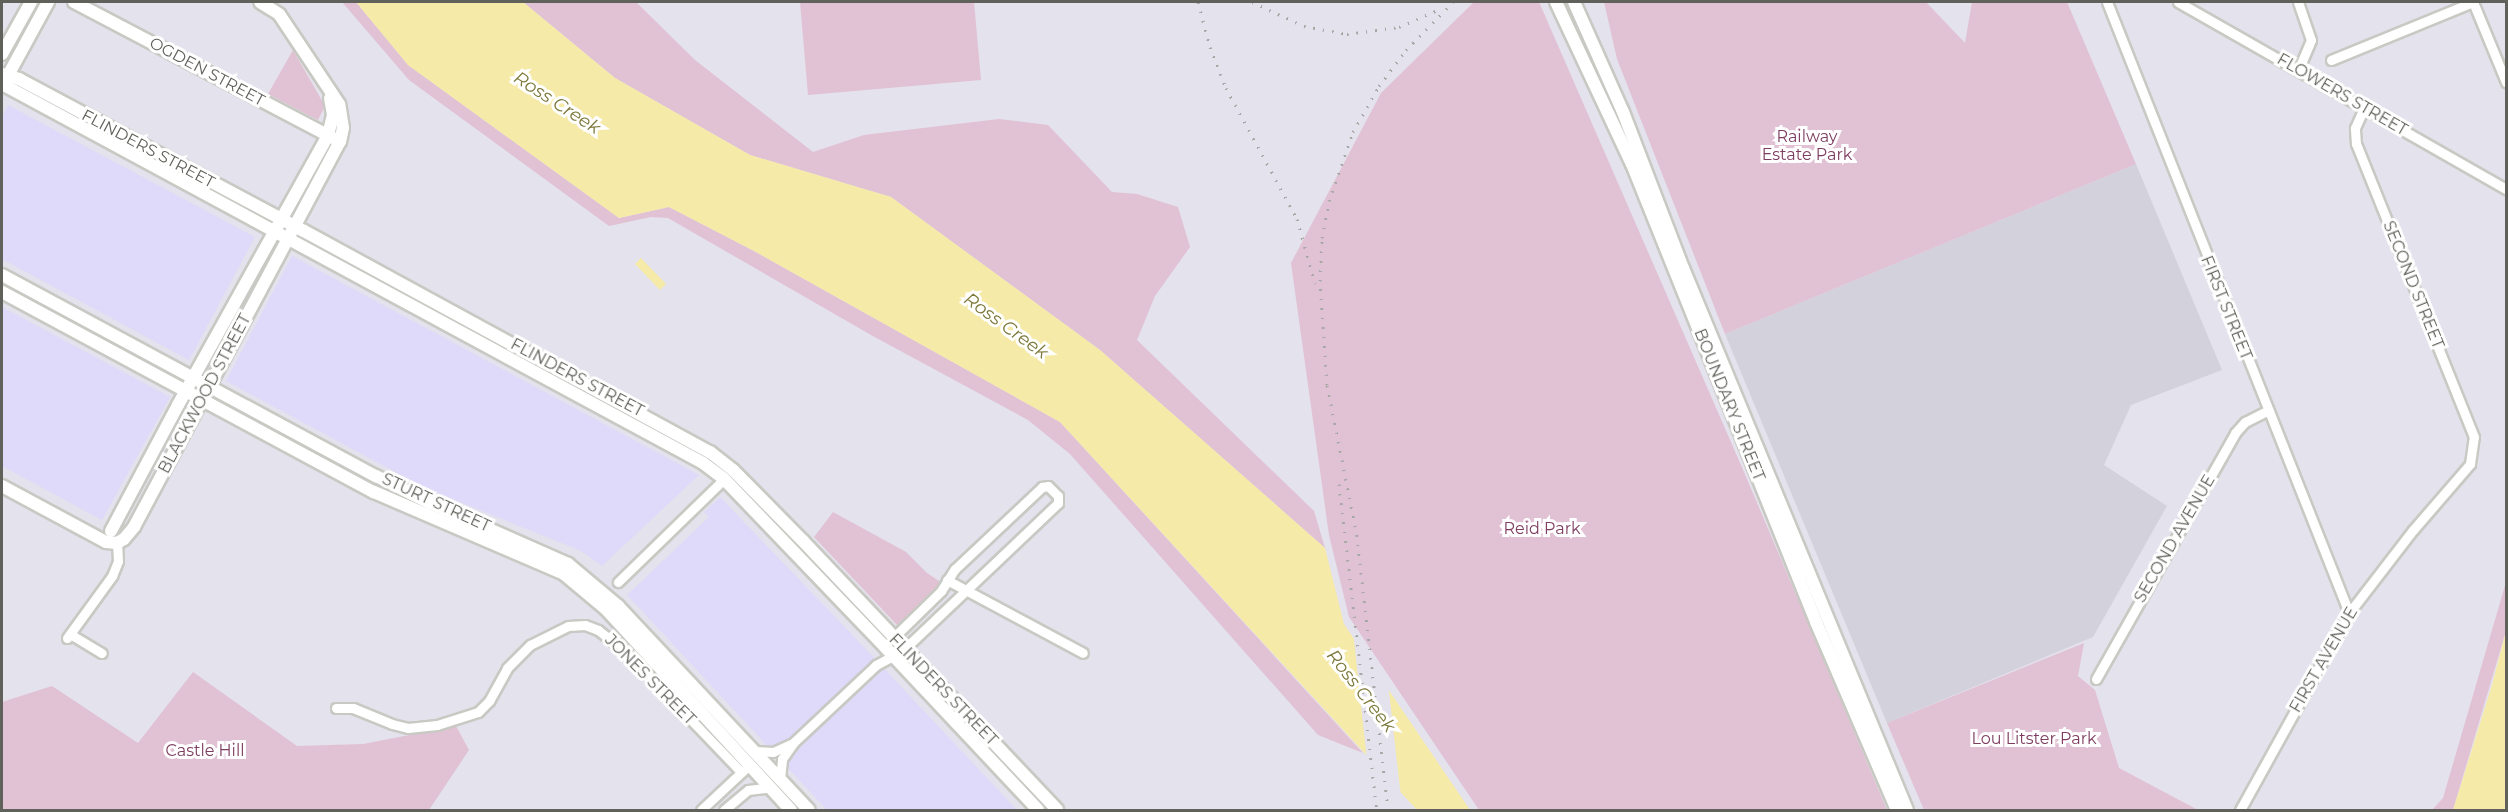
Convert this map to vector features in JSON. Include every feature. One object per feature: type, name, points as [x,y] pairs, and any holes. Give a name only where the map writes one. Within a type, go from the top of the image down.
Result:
[{"type":"main road","points":[[2,54],[31,2]]},
{"type":"main road","points":[[3,81],[48,2]]},
{"type":"main road","name":"OGDEN STREET","points":[[74,2],[340,142]]},
{"type":"main road","points":[[260,2],[279,14],[302,45],[340,109],[343,128],[340,142]]},
{"type":"main road","name":"BOUNDARY STREET","points":[[1555,2],[1624,145],[1816,622],[1897,810]]},
{"type":"main road","name":"BOUNDARY STREET","points":[[1574,2],[1623,112],[1683,268],[1907,810]]},
{"type":"main road","name":"FLINDERS STREET","points":[[3,81],[295,226],[682,435],[732,470],[894,647],[1038,810]]},
{"type":"main road","name":"FLINDERS STREET","points":[[3,81],[274,231],[693,456],[724,479],[1057,810]]},
{"type":"main road","points":[[327,88],[333,109],[328,135]]},
{"type":"main road","name":"BLACKWOOD STREET","points":[[328,135],[186,392],[120,519],[114,537],[124,539],[134,526],[340,142]]},
{"type":"main road","name":"STURT STREET","points":[[2,275],[208,388],[430,503],[568,564],[618,606],[755,751],[791,810]]},
{"type":"main road","name":"STURT STREET","points":[[2,292],[374,492],[564,574],[606,609],[742,771],[775,783],[808,810]]},
{"type":"main road","points":[[682,435],[722,467],[724,479]]},
{"type":"main road","points":[[2,486],[93,535],[114,537]]},
{"type":"main road","points":[[2,492],[19,497]]},
{"type":"main road","points":[[120,519],[134,526]]},
{"type":"street","name":"FIRST STREET","points":[[2107,2],[2267,411],[2349,613]]},
{"type":"street","name":"FLOWERS STREET","points":[[2178,2],[2506,189]]},
{"type":"street","points":[[2298,2],[2311,40],[2298,70]]},
{"type":"street","points":[[2331,60],[2473,2],[2506,82]]},
{"type":"street","name":"SECOND STREET","points":[[2364,108],[2355,128],[2356,144],[2474,437],[2470,464]]},
{"type":"street","name":"SECOND AVENUE","points":[[2096,679],[2235,433],[2245,422],[2267,411]]},
{"type":"street","name":"FIRST AVENUE","points":[[2240,810],[2349,613],[2413,530],[2470,464]]},
{"type":"street","points":[[618,582],[724,479]]},
{"type":"street","points":[[724,810],[743,792],[775,783],[783,759],[793,743],[894,647],[941,591],[955,569],[1042,487],[1048,486],[1059,498],[1058,503],[966,591],[894,647]]},
{"type":"street","points":[[102,653],[68,636],[112,576],[118,561],[114,537]]},
{"type":"street","points":[[947,580],[1083,653]]},
{"type":"street","name":"JONES STREET","points":[[336,708],[352,707],[392,724],[408,728],[446,723],[478,712],[489,701],[507,668],[530,645],[568,626],[585,625],[598,630],[625,651],[742,771],[743,792]]},
{"type":"street","points":[[755,751],[773,752],[793,743]]},
{"type":"street","points":[[701,810],[742,771]]},
{"type":"shaded area","points":[[8,105],[255,237],[189,360],[2,259],[2,117]]},
{"type":"shaded area","points":[[2136,164],[2222,370],[2131,405],[2104,465],[2167,506],[2093,637],[1887,723],[1725,334]]},
{"type":"shaded area","points":[[292,256],[699,475],[602,566],[581,551],[423,487],[226,381]]},
{"type":"shaded area","points":[[2,307],[170,397],[102,520],[2,466]]},
{"type":"shaded area","points":[[720,497],[1017,810],[827,810],[627,595],[709,517],[704,512]]},
{"type":"green space","points":[[342,2],[356,2],[408,65],[619,218],[669,207],[754,251],[1060,422],[1363,753],[1318,735],[1070,454],[1028,420],[871,335],[668,218],[651,217],[609,226],[409,80]]},
{"type":"green space","points":[[523,2],[636,2],[695,60],[813,152],[864,135],[999,119],[1048,125],[1112,192],[1137,194],[1178,207],[1190,247],[1155,296],[1137,340],[1314,511],[1325,548],[1100,350],[891,197],[750,155],[615,78]]},
{"type":"green space","points":[[800,2],[974,2],[981,80],[808,95]]},
{"type":"green space","name":"Reid Park","points":[[1474,2],[1539,2],[1744,472],[1887,810],[1479,810],[1349,617],[1329,535],[1291,263],[1381,93]]},
{"type":"green space","name":"Railway Estate Park","points":[[1604,2],[1926,2],[1965,43],[1972,2],[2067,2],[2136,164],[1725,334],[1617,59]]},
{"type":"green space","points":[[293,50],[325,106],[318,120],[268,94]]},
{"type":"green space","points":[[833,512],[906,552],[927,573],[942,583],[898,626],[814,537]]},
{"type":"green space","points":[[2506,582],[2506,631],[2453,810],[2432,810],[2443,798]]},
{"type":"green space","name":"Lou Litster Park","points":[[2084,643],[2078,676],[2095,690],[2119,768],[2198,810],[1924,810],[1887,723]]},
{"type":"green space","name":"Castle Hill","points":[[193,672],[297,746],[363,744],[456,726],[469,750],[429,810],[2,810],[2,702],[52,686],[138,743]]},
{"type":"water","name":"Ross Creek","points":[[356,2],[523,2],[615,78],[750,155],[891,197],[1100,350],[1325,548],[1344,624],[1470,810],[1417,810],[1060,422],[754,251],[669,207],[619,218],[408,65]]},
{"type":"water","points":[[641,258],[666,284],[660,290],[635,264]]},
{"type":"water","points":[[2506,631],[2506,810],[2453,810],[2492,685]]},
{"type":"pier","points":[[1353,631],[1388,683],[1401,797],[1367,761]]},
{"type":"railway","points":[[1198,2],[1210,47],[1226,88],[1297,219],[1315,284]]},
{"type":"railway","points":[[1252,2],[1304,26],[1347,34],[1399,27],[1440,9]]},
{"type":"railway","points":[[1388,810],[1357,536],[1327,385],[1320,281],[1322,238],[1329,201],[1353,132],[1379,86],[1406,50],[1453,2]]},
{"type":"railway","points":[[1339,484],[1377,810]]}]
